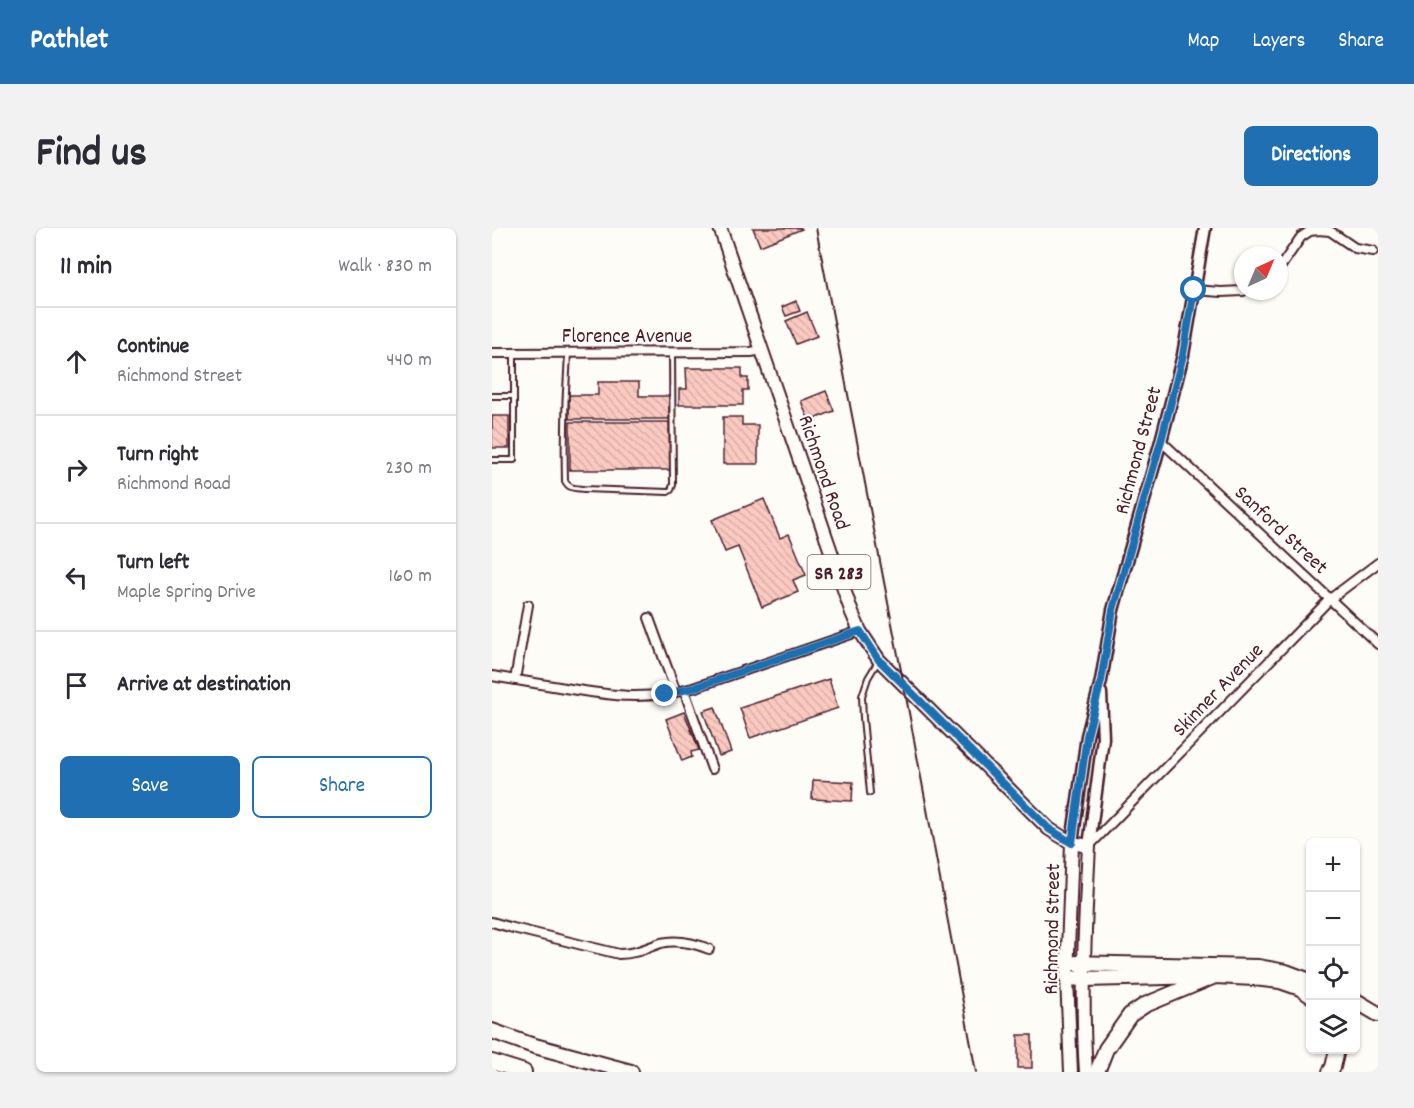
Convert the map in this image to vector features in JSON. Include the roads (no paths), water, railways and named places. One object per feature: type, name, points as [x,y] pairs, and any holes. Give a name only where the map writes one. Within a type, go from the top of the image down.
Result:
[{"type":"highway","points":[[1068,963],[1258,967],[1286,972],[1306,979]]},
{"type":"highway","points":[[1067,978],[1215,976],[1254,978],[1280,981],[1306,992]]},
{"type":"highway","points":[[1097,1072],[1106,1049],[1131,1015],[1145,1005],[1215,976]]},
{"type":"highway","points":[[1360,1003],[1378,1014]]},
{"type":"highway","points":[[492,1031],[531,1045],[631,1072]]},
{"type":"highway","points":[[1330,1072],[1336,1054]]},
{"type":"highway","points":[[492,1062],[524,1072]]},
{"type":"main road","name":"Richmond Road","points":[[720,228],[860,631],[879,660],[1049,829],[1072,843],[1089,846]]},
{"type":"main road","name":"Richmond Street","points":[[1071,1072],[1067,978],[1072,843],[1087,736],[1101,681],[1113,610],[1183,355],[1205,228]]},
{"type":"main road","name":"Richmond Street","points":[[1086,1072],[1084,963],[1089,846],[1103,738],[1101,681]]},
{"type":"street","points":[[1288,255],[1300,237],[1310,231],[1318,230],[1330,231],[1355,248],[1373,251]]},
{"type":"street","points":[[1194,290],[1234,291]]},
{"type":"street","name":"Florence Avenue","points":[[492,353],[672,353],[762,350]]},
{"type":"street","name":"Sanford Street","points":[[1161,441],[1378,644]]},
{"type":"street","name":"Skinner Avenue","points":[[1089,846],[1330,599],[1378,563]]},
{"type":"street","points":[[515,680],[528,605]]},
{"type":"street","points":[[649,618],[712,769]]},
{"type":"street","points":[[492,676],[608,695],[645,697],[680,691],[860,631]]},
{"type":"street","points":[[492,922],[619,954],[636,953],[673,941],[690,942],[709,950]]},
{"type":"lane","points":[[568,352],[564,430],[567,485],[570,488],[584,489],[668,492],[672,490],[673,485],[672,353]]},
{"type":"lane","points":[[492,460],[513,460],[514,353]]},
{"type":"lane","points":[[492,396],[514,396]]},
{"type":"lane","points":[[870,793],[862,696],[868,678],[879,660]]},
{"type":"railway","points":[[816,228],[976,1072]]}]
